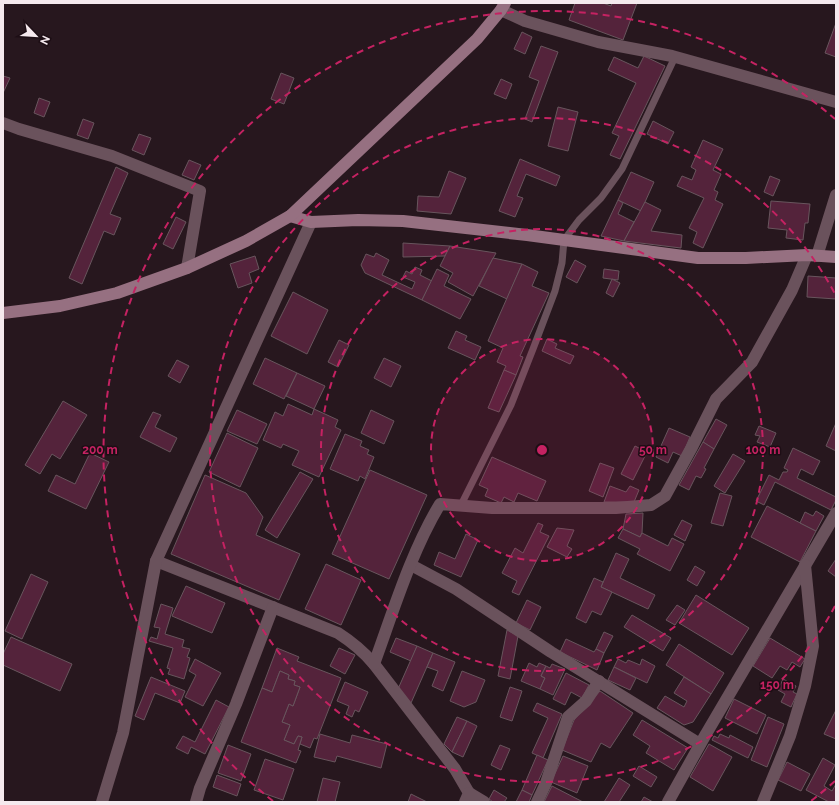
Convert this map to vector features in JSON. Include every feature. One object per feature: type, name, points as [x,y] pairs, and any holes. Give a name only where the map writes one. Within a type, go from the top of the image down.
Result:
[{"type":"street","points":[[3,314],[60,306],[117,293],[188,268],[246,242],[290,216],[477,39],[503,6],[525,21],[598,42],[675,57],[836,102]]},
{"type":"street","points":[[3,123],[112,156],[200,191],[188,268]]},
{"type":"street","points":[[374,664],[411,565],[428,525],[440,504],[492,508],[616,508],[651,505],[665,496],[716,400],[752,362],[812,256],[836,195]]},
{"type":"street","points":[[290,216],[311,222],[358,220],[404,221],[698,258],[836,257]]},
{"type":"street","points":[[102,802],[123,733],[156,561],[311,222]]},
{"type":"street","points":[[668,802],[700,744],[836,512]]},
{"type":"street","points":[[156,561],[338,632],[352,642],[374,664],[455,769],[467,798],[484,802]]},
{"type":"street","points":[[411,565],[456,589],[551,652],[700,744]]},
{"type":"street","points":[[763,802],[790,736],[805,686],[813,646],[805,565]]},
{"type":"street","points":[[196,802],[200,788],[236,704],[273,607]]},
{"type":"street","points":[[537,802],[548,776],[568,717],[586,700],[599,681]]},
{"type":"lane","points":[[462,506],[511,405],[555,291],[562,263],[564,240],[580,220],[601,198],[622,169],[675,57]]},
{"type":"building","points":[[575,3],[603,3],[611,6],[612,3],[637,3],[623,40],[569,20]]},
{"type":"building","points":[[836,23],[836,57],[825,53]]},
{"type":"building","points":[[522,32],[532,37],[525,54],[514,49]]},
{"type":"building","points":[[541,46],[558,52],[532,122],[525,119],[539,81],[529,77]]},
{"type":"building","points":[[644,56],[665,66],[620,159],[610,155],[619,136],[612,133],[636,83],[608,70],[614,57],[638,68]]},
{"type":"building","points":[[281,73],[294,78],[284,104],[271,99]]},
{"type":"building","points":[[3,76],[10,78],[3,93]]},
{"type":"building","points":[[501,79],[512,84],[506,99],[494,94]]},
{"type":"building","points":[[39,98],[50,102],[44,117],[34,113]]},
{"type":"building","points":[[558,107],[578,112],[568,151],[548,146]]},
{"type":"building","points":[[83,119],[94,123],[88,139],[77,135]]},
{"type":"building","points":[[653,121],[674,132],[668,144],[647,134]]},
{"type":"building","points":[[139,134],[151,138],[144,155],[132,150]]},
{"type":"building","points":[[703,140],[723,149],[713,170],[721,174],[714,190],[718,192],[715,200],[723,204],[703,248],[693,243],[697,232],[689,228],[704,198],[677,186],[682,176],[692,180],[696,170],[691,167]]},
{"type":"building","points":[[520,159],[560,176],[556,186],[526,174],[517,196],[523,198],[515,217],[499,211]]},
{"type":"building","points":[[189,160],[201,165],[194,180],[182,175]]},
{"type":"building","points":[[116,167],[128,173],[110,214],[121,218],[114,235],[104,231],[82,284],[69,278]]},
{"type":"building","points":[[449,171],[466,178],[451,214],[417,211],[418,196],[439,197]]},
{"type":"building","points":[[631,172],[654,182],[641,211],[618,200]]},
{"type":"building","points":[[770,176],[780,180],[773,196],[764,192]]},
{"type":"building","points":[[618,200],[623,203],[618,214],[634,222],[624,241],[601,236]]},
{"type":"building","points":[[771,201],[810,204],[808,223],[805,223],[803,240],[786,238],[787,230],[768,228]]},
{"type":"building","points":[[645,202],[661,210],[651,231],[682,235],[681,248],[624,241]]},
{"type":"building","points":[[176,217],[186,222],[173,249],[163,244]]},
{"type":"building","points":[[403,243],[450,246],[445,256],[403,257]]},
{"type":"building","points":[[450,246],[496,253],[473,296],[448,282],[453,273],[440,266]]},
{"type":"building","points":[[376,253],[389,260],[382,275],[412,289],[415,282],[403,277],[406,271],[412,274],[415,267],[422,270],[420,275],[432,281],[422,300],[365,273],[361,265],[366,254],[374,257]]},
{"type":"building","points":[[255,256],[259,269],[249,273],[252,283],[238,288],[230,264]]},
{"type":"building","points":[[493,258],[522,264],[507,299],[479,286]]},
{"type":"building","points":[[575,260],[586,266],[577,283],[566,277]]},
{"type":"building","points":[[522,264],[538,272],[532,286],[549,293],[520,356],[523,357],[516,375],[504,370],[506,366],[497,362],[503,348],[488,341]]},
{"type":"building","points":[[437,269],[449,275],[444,286],[471,299],[460,319],[422,300]]},
{"type":"building","points":[[604,269],[619,271],[618,280],[603,278]]},
{"type":"building","points":[[808,276],[836,278],[836,299],[807,297]]},
{"type":"building","points":[[612,279],[620,283],[613,297],[606,293]]},
{"type":"building","points":[[293,292],[328,310],[307,354],[271,336]]},
{"type":"building","points":[[456,331],[467,336],[465,340],[481,347],[475,360],[448,348]]},
{"type":"building","points":[[547,339],[557,344],[555,348],[574,356],[570,364],[542,351]]},
{"type":"building","points":[[339,340],[349,345],[338,367],[328,362]]},
{"type":"building","points":[[265,358],[297,373],[284,399],[253,384]]},
{"type":"building","points":[[384,358],[401,366],[391,387],[374,378]]},
{"type":"building","points":[[177,360],[189,366],[180,383],[168,376]]},
{"type":"building","points":[[504,370],[516,375],[499,412],[488,408]]},
{"type":"building","points":[[297,373],[325,386],[314,409],[286,396]]},
{"type":"building","points":[[63,401],[87,415],[60,459],[52,454],[40,474],[25,465]]},
{"type":"building","points":[[288,404],[312,415],[314,409],[338,420],[335,427],[341,430],[319,477],[292,465],[299,451],[283,444],[281,448],[263,440],[275,412],[283,416]]},
{"type":"building","points":[[237,410],[267,424],[257,444],[227,431]]},
{"type":"building","points":[[371,410],[394,421],[384,444],[361,433]]},
{"type":"building","points":[[153,412],[161,415],[155,427],[177,438],[170,452],[140,437]]},
{"type":"building","points":[[716,419],[727,425],[714,449],[703,442]]},
{"type":"building","points":[[836,423],[836,451],[826,446]]},
{"type":"building","points":[[759,426],[776,433],[770,447],[757,442],[760,436],[755,435]]},
{"type":"building","points":[[669,428],[690,437],[682,456],[673,452],[668,463],[656,457]]},
{"type":"building","points":[[227,433],[258,448],[240,487],[209,472]]},
{"type":"building","points":[[345,434],[362,441],[360,446],[369,450],[367,454],[374,457],[365,479],[360,476],[358,481],[330,469]]},
{"type":"building","points":[[703,442],[714,449],[704,468],[706,469],[701,478],[696,476],[689,490],[679,485]]},
{"type":"building","points":[[635,446],[647,452],[633,480],[621,474]]},
{"type":"building","points":[[793,448],[820,461],[813,475],[801,469],[797,478],[836,497],[831,510],[775,482],[764,505],[756,501],[769,475],[779,480],[783,472],[787,472],[788,470],[784,468]]},
{"type":"building","points":[[90,453],[109,462],[86,509],[48,491],[56,475],[75,484]]},
{"type":"building","points":[[733,454],[745,461],[725,493],[714,486]]},
{"type":"building","points":[[492,457],[546,481],[537,501],[518,493],[514,502],[504,497],[501,503],[485,496],[488,489],[479,485]]},
{"type":"building","points":[[600,463],[614,468],[603,497],[589,491]]},
{"type":"building","points":[[370,470],[427,495],[389,579],[332,554]]},
{"type":"building","points":[[300,472],[313,479],[277,538],[265,530]]},
{"type":"building","points":[[205,475],[246,493],[263,517],[256,535],[300,554],[279,600],[171,554]]},
{"type":"building","points":[[610,486],[626,492],[630,486],[639,490],[634,502],[604,502]]},
{"type":"building","points":[[720,493],[732,496],[723,526],[711,523]]},
{"type":"building","points":[[767,506],[816,531],[800,562],[751,537]]},
{"type":"building","points":[[816,511],[824,516],[816,531],[800,523],[805,512],[813,516]]},
{"type":"building","points":[[643,513],[642,533],[640,537],[623,529],[626,514]]},
{"type":"building","points":[[682,520],[692,525],[685,541],[674,535]]},
{"type":"building","points":[[538,523],[543,525],[540,532],[549,536],[519,595],[512,592],[517,581],[502,573],[515,548],[523,553]]},
{"type":"building","points":[[557,528],[574,530],[567,546],[572,549],[567,557],[547,547]]},
{"type":"building","points":[[623,529],[640,537],[642,533],[668,546],[672,538],[684,544],[670,571],[637,554],[640,549],[618,538]]},
{"type":"building","points":[[466,534],[478,540],[461,577],[434,565],[439,552],[455,559]]},
{"type":"building","points":[[616,553],[629,559],[620,578],[655,595],[648,609],[601,587]]},
{"type":"building","points":[[836,559],[836,577],[828,571]]},
{"type":"building","points":[[326,564],[361,580],[341,625],[305,609]]},
{"type":"building","points":[[695,566],[705,572],[697,586],[687,580]]},
{"type":"building","points":[[31,574],[48,582],[22,639],[5,631]]},
{"type":"building","points":[[594,578],[603,582],[601,587],[612,592],[601,615],[592,611],[586,623],[576,618]]},
{"type":"building","points":[[186,586],[225,603],[212,633],[172,616]]},
{"type":"building","points":[[696,595],[749,628],[732,655],[679,623]]},
{"type":"building","points":[[527,600],[541,607],[530,630],[516,623]]},
{"type":"building","points":[[161,604],[173,608],[165,634],[184,640],[182,647],[190,649],[187,657],[190,658],[184,679],[168,674],[170,669],[167,668],[173,648],[149,641],[151,637],[157,639],[160,628],[154,627]]},
{"type":"building","points":[[677,605],[685,610],[675,625],[666,620]]},
{"type":"building","points":[[632,615],[671,638],[663,651],[624,627]]},
{"type":"building","points":[[507,630],[518,636],[510,679],[498,676]]},
{"type":"building","points":[[604,632],[613,636],[604,653],[596,649]]},
{"type":"building","points":[[11,637],[72,664],[60,691],[3,665],[3,654]]},
{"type":"building","points":[[396,638],[417,646],[411,661],[390,652]]},
{"type":"building","points":[[770,638],[805,659],[800,667],[792,662],[787,670],[780,666],[772,678],[753,666]]},
{"type":"building","points":[[566,639],[594,652],[596,649],[604,653],[597,670],[560,652]]},
{"type":"building","points":[[679,644],[724,673],[711,694],[666,665]]},
{"type":"building","points":[[417,646],[433,653],[411,703],[398,689]]},
{"type":"building","points":[[277,648],[299,657],[297,661],[341,678],[317,739],[314,738],[310,748],[300,744],[302,737],[298,736],[294,744],[284,740],[290,725],[282,722],[289,704],[293,706],[300,687],[294,685],[295,681],[288,679],[289,675],[280,671],[272,692],[262,688]]},
{"type":"building","points":[[339,648],[355,655],[345,674],[330,666]]},
{"type":"building","points":[[433,653],[455,662],[443,691],[432,686],[438,671],[427,667]]},
{"type":"building","points":[[195,659],[221,673],[203,706],[185,697],[196,675],[189,671]]},
{"type":"building","points":[[618,659],[626,663],[628,660],[640,665],[642,659],[655,666],[647,683],[614,667]]},
{"type":"building","points":[[529,663],[537,667],[539,663],[546,666],[541,676],[545,678],[540,689],[521,681]]},
{"type":"building","points":[[552,664],[565,669],[553,695],[540,689],[545,678],[541,676],[546,666],[550,668]]},
{"type":"building","points":[[614,667],[636,678],[630,690],[608,680]]},
{"type":"building","points":[[280,671],[289,675],[288,679],[295,681],[294,685],[300,687],[293,706],[289,704],[282,722],[290,725],[284,740],[294,744],[298,736],[302,737],[298,750],[301,751],[296,763],[241,742],[262,688],[272,692]]},
{"type":"building","points":[[462,671],[485,680],[476,702],[464,707],[450,701]]},
{"type":"building","points":[[566,673],[589,685],[582,698],[571,692],[565,705],[553,699]]},
{"type":"building","points":[[151,677],[185,691],[180,703],[155,693],[144,720],[135,716]]},
{"type":"building","points":[[684,677],[711,694],[693,722],[684,725],[657,708],[665,696],[684,707],[687,701],[674,693]]},
{"type":"building","points":[[783,679],[796,686],[793,692],[797,694],[791,707],[781,702],[785,694],[778,690]]},
{"type":"building","points":[[345,682],[368,692],[359,712],[355,710],[352,717],[346,714],[349,706],[337,701]]},
{"type":"building","points":[[510,687],[522,691],[512,721],[500,717]]},
{"type":"building","points":[[600,691],[633,713],[610,748],[601,743],[591,762],[562,750],[574,720]]},
{"type":"building","points":[[734,699],[766,715],[757,734],[725,718]]},
{"type":"building","points":[[216,700],[229,707],[205,754],[191,747],[188,754],[176,748],[183,736],[195,742]]},
{"type":"building","points":[[537,703],[562,714],[543,758],[532,753],[548,718],[533,711]]},
{"type":"building","points":[[836,710],[836,739],[824,734]]},
{"type":"building","points":[[457,717],[467,721],[452,752],[444,744]]},
{"type":"building","points":[[768,717],[784,724],[767,767],[751,760]]},
{"type":"building","points":[[642,720],[688,748],[674,770],[646,753],[650,746],[633,735]]},
{"type":"building","points":[[467,721],[477,726],[463,757],[452,752]]},
{"type":"building","points":[[320,734],[350,743],[352,735],[387,744],[381,768],[337,756],[335,762],[314,757]]},
{"type":"building","points":[[720,734],[729,738],[730,735],[753,747],[748,758],[712,740],[714,736],[718,738]]},
{"type":"building","points":[[709,744],[732,757],[713,791],[690,777]]},
{"type":"building","points":[[228,745],[251,754],[241,781],[218,773]]},
{"type":"building","points":[[500,745],[510,749],[501,770],[491,765]]},
{"type":"building","points":[[537,755],[548,760],[532,795],[522,790]]},
{"type":"building","points":[[563,756],[588,766],[577,793],[551,782]]},
{"type":"building","points":[[823,758],[835,765],[824,786],[832,791],[836,784],[836,802],[829,802],[806,790]]},
{"type":"building","points":[[265,759],[294,769],[283,800],[254,790]]},
{"type":"building","points":[[787,762],[810,774],[801,791],[778,780]]},
{"type":"building","points":[[639,766],[657,777],[651,787],[633,776]]},
{"type":"building","points":[[217,775],[241,784],[237,796],[213,787]]},
{"type":"building","points":[[323,778],[340,782],[335,802],[317,802]]},
{"type":"building","points":[[619,778],[630,785],[619,802],[604,802]]},
{"type":"building","points":[[552,786],[583,802],[544,802]]},
{"type":"building","points":[[494,790],[507,798],[504,802],[493,802],[489,799]]},
{"type":"building","points":[[522,790],[532,795],[529,802],[516,802]]},
{"type":"building","points":[[411,794],[427,802],[408,802]]},
{"type":"building","points":[[644,797],[653,802],[641,802]]}]
